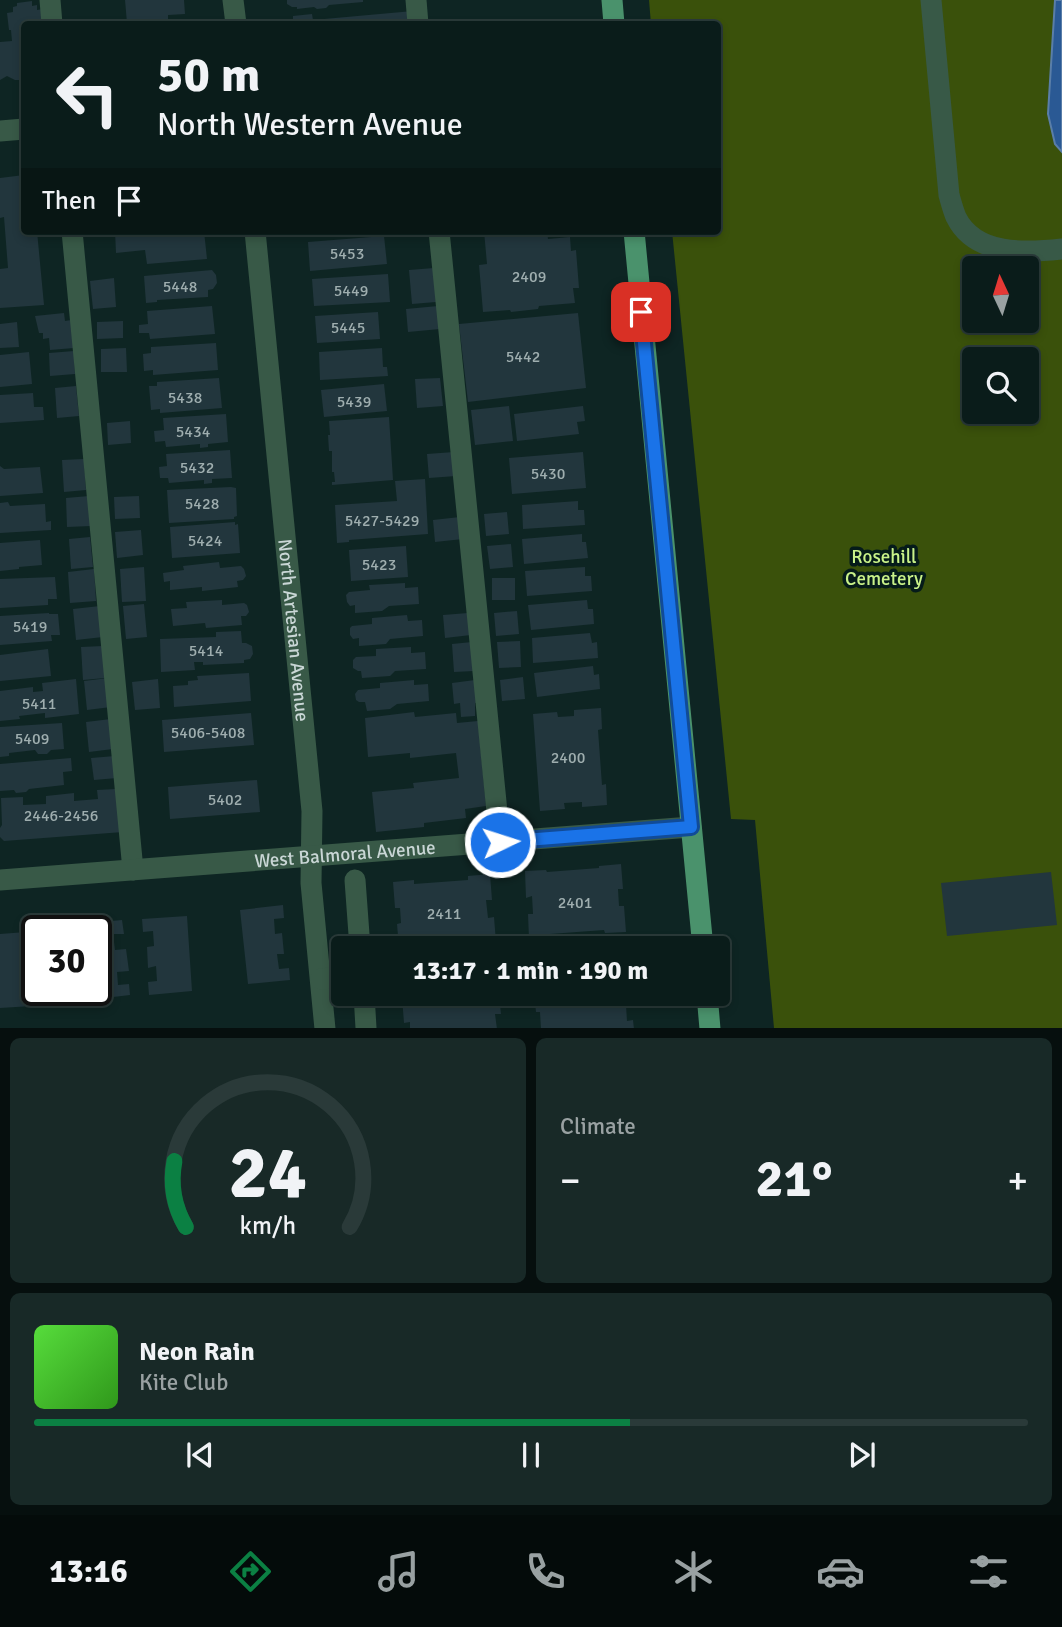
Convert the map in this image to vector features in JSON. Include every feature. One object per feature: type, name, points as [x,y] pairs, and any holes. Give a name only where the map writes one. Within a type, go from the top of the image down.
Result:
[{"type":"main road","points":[[612,0],[614,21]]},
{"type":"main road","points":[[634,235],[702,936]]},
{"type":"main road","points":[[708,1006],[710,1028]]},
{"type":"street","points":[[50,0],[52,21]]},
{"type":"street","points":[[233,0],[236,21]]},
{"type":"street","points":[[416,0],[418,21]]},
{"type":"street","points":[[931,0],[949,195],[957,218],[970,234],[988,246],[1010,251],[1062,249]]},
{"type":"street","points":[[0,131],[21,129]]},
{"type":"street","points":[[72,235],[133,870]]},
{"type":"street","name":"North Artesian Avenue","points":[[256,235],[310,798],[311,883],[325,1028]]},
{"type":"street","points":[[439,235],[500,842]]},
{"type":"street","name":"West Balmoral Avenue","points":[[0,880],[691,827]]},
{"type":"street","points":[[355,880],[359,936]]},
{"type":"street","points":[[321,979],[331,978]]},
{"type":"street","points":[[365,1006],[366,1028]]},
{"type":"green space","name":"Rosehill Cemetery","points":[[649,0],[1062,0],[1062,1028],[774,1028],[755,820],[731,819],[672,235],[721,235],[721,21],[651,21]]},
{"type":"water","points":[[1055,0],[1062,0],[1062,152],[1055,144],[1048,114]]},
{"type":"building","points":[[125,0],[184,0],[185,14],[168,15],[168,20],[127,21]]},
{"type":"building","points":[[287,0],[363,2],[329,5],[317,9],[297,9],[287,4]]},
{"type":"building","points":[[32,1],[32,6],[37,5],[37,10],[43,9],[44,21],[21,21],[21,79],[7,76],[0,80],[0,42],[12,41],[7,13],[13,12],[17,3]]},
{"type":"building","points":[[413,11],[414,21],[288,21],[293,16],[312,14],[313,20]]},
{"type":"building","points":[[21,175],[21,235],[37,235],[44,305],[0,308],[0,269],[8,268],[4,217],[0,218],[0,178]]},
{"type":"building","points":[[115,235],[204,235],[207,259],[147,264],[145,250],[116,253]]},
{"type":"building","points":[[484,235],[548,235],[548,239],[570,237],[571,251],[576,250],[579,288],[573,288],[575,303],[511,312],[483,312],[479,265],[487,264]]},
{"type":"building","points":[[384,236],[387,264],[310,271],[308,242]]},
{"type":"building","points":[[434,268],[436,302],[412,304],[409,270]]},
{"type":"building","points":[[212,270],[217,283],[213,289],[208,290],[208,297],[146,303],[144,276]]},
{"type":"building","points":[[388,274],[390,302],[314,306],[312,279]]},
{"type":"building","points":[[114,278],[116,307],[93,309],[90,281]]},
{"type":"building","points":[[212,306],[215,334],[150,339],[149,333],[139,333],[139,325],[148,324],[147,311]]},
{"type":"building","points":[[438,306],[440,329],[408,332],[406,309]]},
{"type":"building","points":[[378,312],[380,339],[317,343],[315,316]]},
{"type":"building","points":[[64,313],[65,321],[71,320],[74,348],[50,350],[49,338],[43,339],[43,333],[39,333],[35,316]]},
{"type":"building","points":[[578,313],[586,388],[468,402],[459,324]]},
{"type":"building","points":[[123,321],[123,338],[97,339],[97,322]]},
{"type":"building","points":[[17,322],[19,347],[0,348],[0,324]]},
{"type":"building","points":[[216,343],[218,370],[153,375],[153,370],[144,371],[143,354],[151,353],[151,347]]},
{"type":"building","points":[[126,348],[127,372],[101,372],[101,349]]},
{"type":"building","points":[[382,348],[383,367],[387,367],[388,376],[320,380],[319,352]]},
{"type":"building","points":[[74,351],[75,374],[50,376],[49,353]]},
{"type":"building","points":[[29,352],[32,384],[0,387],[0,355]]},
{"type":"building","points":[[219,378],[222,408],[160,413],[160,409],[151,410],[149,386],[157,386],[157,382]]},
{"type":"building","points":[[440,378],[443,406],[417,408],[415,379]]},
{"type":"building","points":[[384,384],[387,411],[324,417],[321,390]]},
{"type":"building","points":[[76,386],[79,416],[57,418],[55,388]]},
{"type":"building","points":[[33,393],[34,407],[43,407],[44,420],[0,423],[0,395]]},
{"type":"building","points":[[509,406],[513,441],[475,445],[471,410]]},
{"type":"building","points":[[583,406],[585,421],[577,422],[579,434],[517,441],[514,414]]},
{"type":"building","points":[[226,414],[228,442],[208,444],[208,447],[200,448],[200,444],[166,447],[165,441],[155,442],[154,431],[164,430],[163,418]]},
{"type":"building","points":[[389,417],[393,480],[332,485],[332,482],[335,482],[332,451],[329,451],[329,421]]},
{"type":"building","points":[[130,421],[131,443],[108,445],[107,423]]},
{"type":"building","points":[[230,450],[232,478],[212,479],[212,483],[204,484],[204,480],[169,483],[168,478],[160,478],[159,467],[167,466],[166,454]]},
{"type":"building","points":[[454,452],[456,476],[429,478],[427,454]]},
{"type":"building","points":[[583,452],[586,488],[512,494],[509,458]]},
{"type":"building","points":[[84,459],[86,490],[64,492],[62,460]]},
{"type":"building","points":[[0,466],[4,469],[40,467],[43,493],[0,496]]},
{"type":"building","points":[[425,479],[428,534],[337,543],[335,505],[397,501],[395,481]]},
{"type":"building","points":[[236,488],[237,516],[234,519],[169,523],[167,490]]},
{"type":"building","points":[[89,496],[91,526],[67,527],[66,498]]},
{"type":"building","points":[[139,496],[140,518],[115,519],[114,497]]},
{"type":"building","points":[[578,501],[578,510],[584,510],[585,525],[523,529],[522,505]]},
{"type":"building","points":[[8,502],[10,506],[45,504],[46,522],[51,521],[51,530],[0,533],[0,503]]},
{"type":"building","points":[[507,512],[509,534],[486,536],[484,514]]},
{"type":"building","points":[[460,517],[463,539],[435,542],[433,520]]},
{"type":"building","points":[[235,522],[235,525],[238,524],[240,553],[172,558],[170,527]]},
{"type":"building","points":[[141,530],[143,555],[117,558],[115,532]]},
{"type":"building","points":[[582,534],[588,558],[524,564],[522,539]]},
{"type":"building","points":[[90,537],[93,567],[71,569],[69,539]]},
{"type":"building","points":[[40,540],[42,565],[0,571],[0,543]]},
{"type":"building","points":[[511,544],[513,567],[490,569],[487,546]]},
{"type":"building","points":[[406,546],[408,577],[351,581],[349,550]]},
{"type":"building","points":[[219,562],[220,568],[241,566],[244,569],[246,576],[237,581],[238,587],[202,591],[202,587],[170,590],[170,581],[164,582],[163,573],[184,570],[183,566]]},
{"type":"building","points":[[144,567],[146,601],[122,602],[120,569]]},
{"type":"building","points":[[585,567],[585,576],[591,576],[592,591],[527,596],[525,571]]},
{"type":"building","points":[[94,569],[96,601],[70,603],[68,572]]},
{"type":"building","points":[[55,577],[57,599],[48,599],[48,605],[0,608],[0,579]]},
{"type":"building","points":[[492,578],[515,578],[515,600],[492,600]]},
{"type":"building","points":[[405,583],[405,588],[418,587],[419,604],[389,606],[382,611],[355,613],[355,605],[350,606],[347,602],[346,595],[349,592],[370,590],[369,585]]},
{"type":"building","points":[[222,600],[222,605],[247,605],[249,612],[246,616],[241,616],[242,625],[206,628],[205,623],[173,626],[171,609],[187,608],[186,602]]},
{"type":"building","points":[[587,600],[588,609],[593,609],[594,624],[531,630],[528,605]]},
{"type":"building","points":[[144,604],[147,637],[126,639],[123,606]]},
{"type":"building","points":[[100,606],[103,637],[76,640],[73,609]]},
{"type":"building","points":[[517,611],[519,634],[496,636],[494,613]]},
{"type":"building","points":[[468,613],[471,635],[445,638],[443,615]]},
{"type":"building","points":[[58,614],[60,635],[51,635],[52,641],[0,645],[0,616]]},
{"type":"building","points":[[407,615],[408,621],[422,620],[423,636],[390,639],[386,644],[359,646],[359,638],[353,639],[350,635],[352,626],[372,624],[372,618]]},
{"type":"building","points":[[241,631],[242,643],[252,646],[253,654],[250,659],[244,660],[244,663],[203,665],[203,662],[194,662],[195,670],[161,672],[160,639],[216,637],[216,632]]},
{"type":"building","points":[[590,633],[592,643],[597,642],[598,658],[533,663],[532,638]]},
{"type":"building","points":[[520,641],[521,667],[499,668],[497,642]]},
{"type":"building","points":[[472,642],[474,671],[454,672],[452,644]]},
{"type":"building","points":[[103,646],[105,678],[83,680],[81,647]]},
{"type":"building","points":[[411,647],[411,653],[425,652],[426,669],[395,671],[390,676],[362,678],[361,671],[353,668],[353,660],[356,657],[376,656],[376,649]]},
{"type":"building","points":[[48,649],[51,676],[0,681],[0,655]]},
{"type":"building","points":[[593,666],[594,675],[599,674],[600,689],[537,697],[534,673]]},
{"type":"building","points":[[249,673],[251,701],[174,707],[173,686],[188,685],[188,681],[198,680],[197,676]]},
{"type":"building","points":[[523,677],[525,699],[502,701],[500,680]]},
{"type":"building","points":[[108,678],[111,707],[87,710],[84,681]]},
{"type":"building","points":[[76,679],[79,714],[45,718],[45,713],[0,721],[0,691],[33,687],[33,692],[43,691],[42,683]]},
{"type":"building","points":[[158,679],[160,708],[135,710],[132,682]]},
{"type":"building","points":[[414,680],[414,685],[428,684],[429,701],[397,704],[390,709],[367,711],[365,702],[356,700],[355,694],[358,690],[380,688],[380,683]]},
{"type":"building","points":[[475,680],[475,716],[461,717],[460,703],[454,704],[452,683]]},
{"type":"building","points":[[601,708],[602,729],[598,730],[602,785],[606,784],[607,805],[582,807],[582,802],[564,803],[565,809],[540,811],[533,714],[557,712],[558,717],[574,716],[574,710]]},
{"type":"building","points":[[414,712],[415,717],[456,713],[457,723],[478,721],[486,806],[465,809],[466,818],[424,823],[424,827],[376,832],[372,792],[414,788],[413,783],[459,778],[456,753],[410,758],[410,753],[368,757],[365,718]]},
{"type":"building","points":[[251,713],[254,745],[164,752],[162,720]]},
{"type":"building","points":[[111,719],[113,749],[89,752],[86,722]]},
{"type":"building","points":[[62,723],[64,749],[51,750],[47,754],[38,754],[35,750],[9,753],[9,756],[0,757],[0,727]]},
{"type":"building","points":[[115,756],[117,778],[94,780],[91,758]]},
{"type":"building","points":[[71,758],[72,771],[63,772],[64,785],[16,793],[14,790],[0,791],[0,764]]},
{"type":"building","points":[[257,780],[260,812],[170,819],[168,787]]},
{"type":"building","points":[[116,789],[123,832],[4,841],[0,837],[1,798],[23,797],[23,805],[46,804],[46,796],[74,793],[74,801],[98,799],[97,790]]},
{"type":"building","points":[[621,864],[623,889],[618,889],[619,906],[624,906],[626,932],[605,933],[604,930],[529,936],[528,914],[533,914],[532,896],[526,898],[525,871],[547,872]]},
{"type":"building","points":[[1051,872],[1057,925],[947,936],[941,883]]},
{"type":"building","points":[[490,874],[492,900],[486,900],[488,918],[494,917],[496,936],[398,936],[400,908],[395,908],[393,882],[414,880],[414,884],[468,880],[468,876]]},
{"type":"building","points":[[283,905],[284,918],[274,919],[275,934],[282,933],[284,954],[277,954],[279,969],[289,968],[290,980],[248,984],[240,910]]},
{"type":"building","points":[[187,916],[192,991],[149,995],[148,982],[157,981],[156,966],[148,968],[147,947],[154,946],[153,931],[143,932],[142,919]]},
{"type":"building","points":[[122,920],[124,934],[113,934],[115,950],[126,949],[129,971],[117,972],[118,985],[129,984],[130,995],[112,997],[112,921]]},
{"type":"building","points":[[21,932],[21,1006],[32,1006],[0,1008],[0,934]]},
{"type":"building","points":[[403,1006],[500,1006],[501,1014],[495,1014],[497,1028],[410,1028],[410,1022],[404,1023]]},
{"type":"building","points":[[535,1006],[626,1006],[627,1021],[633,1020],[634,1028],[541,1028],[540,1012],[536,1012]]},
{"type":"route","points":[[500,842],[691,827],[641,312]]}]
